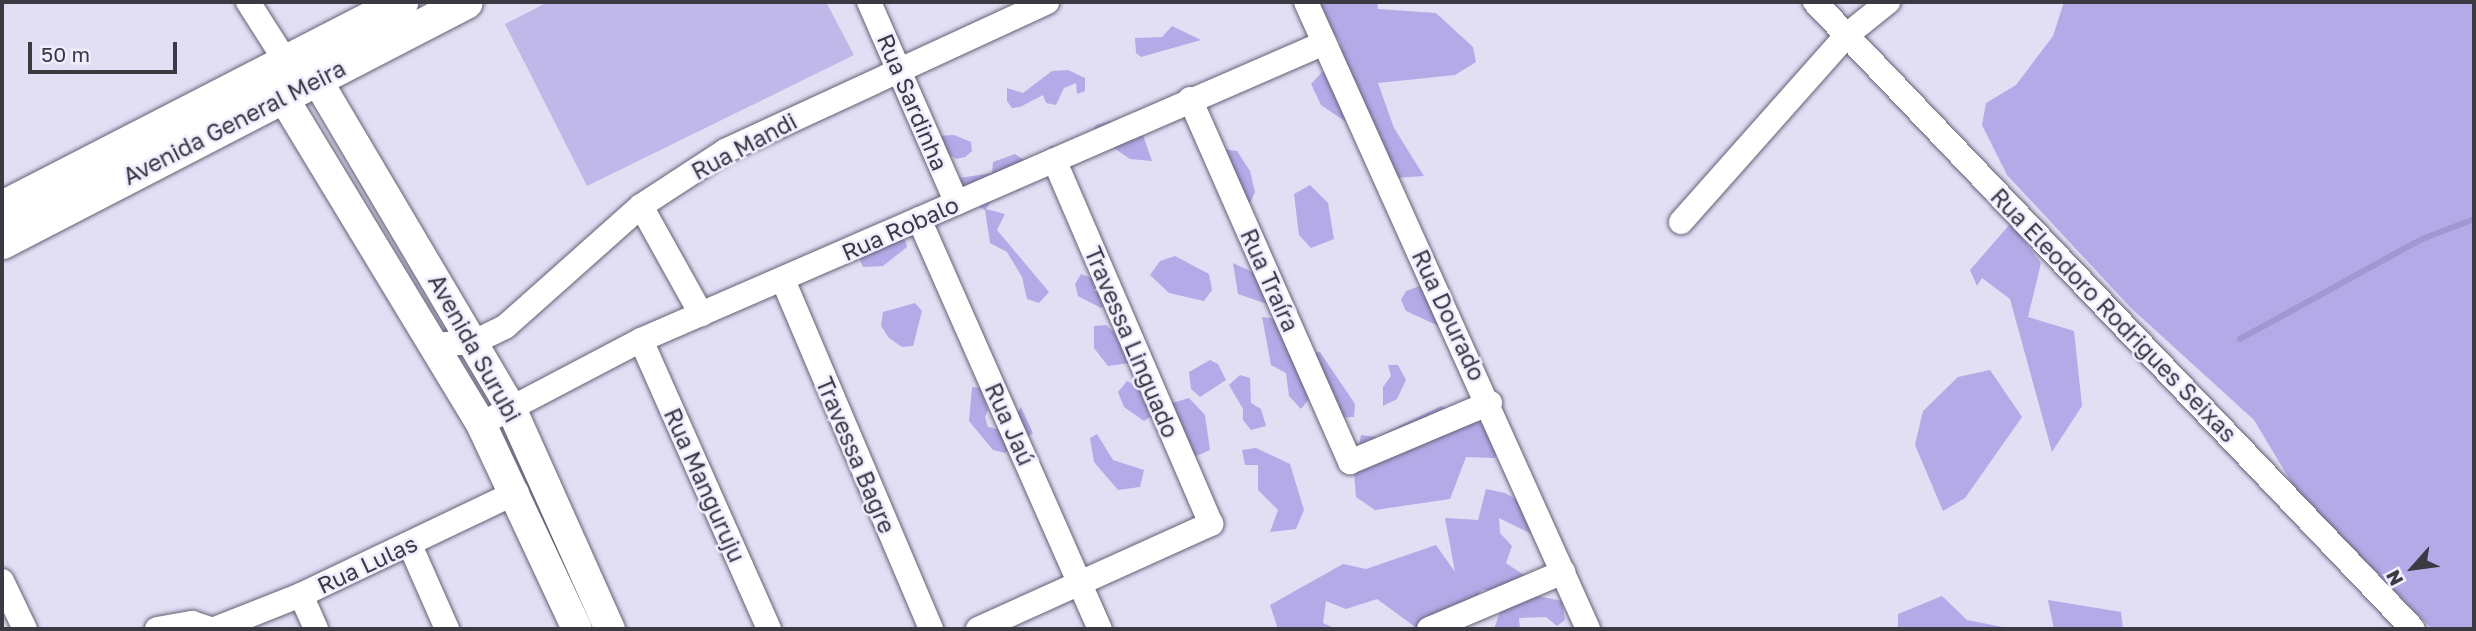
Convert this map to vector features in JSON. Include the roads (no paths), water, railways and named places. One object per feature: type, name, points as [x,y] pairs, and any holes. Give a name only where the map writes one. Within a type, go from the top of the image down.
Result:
[{"type":"main road","name":"Avenida General Meira","points":[[2,207],[401,2]]},
{"type":"main road","name":"Avenida General Meira","points":[[2,242],[317,80],[460,3]]},
{"type":"main road","points":[[283,97],[279,81],[285,60],[306,68],[317,80]]},
{"type":"street","points":[[248,2],[285,60]]},
{"type":"street","name":"Rua Sardinha","points":[[869,2],[957,203]]},
{"type":"street","name":"Rua Mandi","points":[[474,342],[505,327],[640,206],[725,151],[1047,2]]},
{"type":"street","name":"Rua Dourado","points":[[1306,2],[1490,403],[1588,629]]},
{"type":"street","name":"Rua Eleodoro Rodrigues Seixas","points":[[1815,2],[2413,629]]},
{"type":"street","points":[[1681,222],[1847,35],[1888,2]]},
{"type":"street","name":"Rua Robalo","points":[[481,424],[641,340],[1324,43]]},
{"type":"street","name":"Avenida Surubi","points":[[317,80],[512,408],[610,629]]},
{"type":"street","name":"Avenida Surubi","points":[[283,97],[481,424],[517,492],[577,629]]},
{"type":"street","name":"Rua Traíra","points":[[1190,99],[1350,462],[1490,403]]},
{"type":"street","name":"Travessa Linguado","points":[[1054,160],[1211,524],[1079,582]]},
{"type":"street","points":[[640,206],[701,314]]},
{"type":"street","name":"Rua Jaú","points":[[919,219],[1100,629]]},
{"type":"street","name":"Travessa Bagre","points":[[783,280],[931,629]]},
{"type":"street","name":"Rua Manguruju","points":[[641,340],[769,629]]},
{"type":"street","points":[[433,345],[474,342]]},
{"type":"street","name":"Rua Lulas","points":[[213,629],[301,595],[517,492]]},
{"type":"street","points":[[410,545],[447,629]]},
{"type":"street","points":[[1429,629],[1563,572]]},
{"type":"street","points":[[2,581],[25,629]]},
{"type":"street","points":[[978,629],[1079,582]]},
{"type":"street","points":[[301,595],[316,629]]},
{"type":"street","points":[[157,629],[192,623],[213,629]]},
{"type":"waterway","points":[[2240,339],[2422,239],[2474,219]]}]
